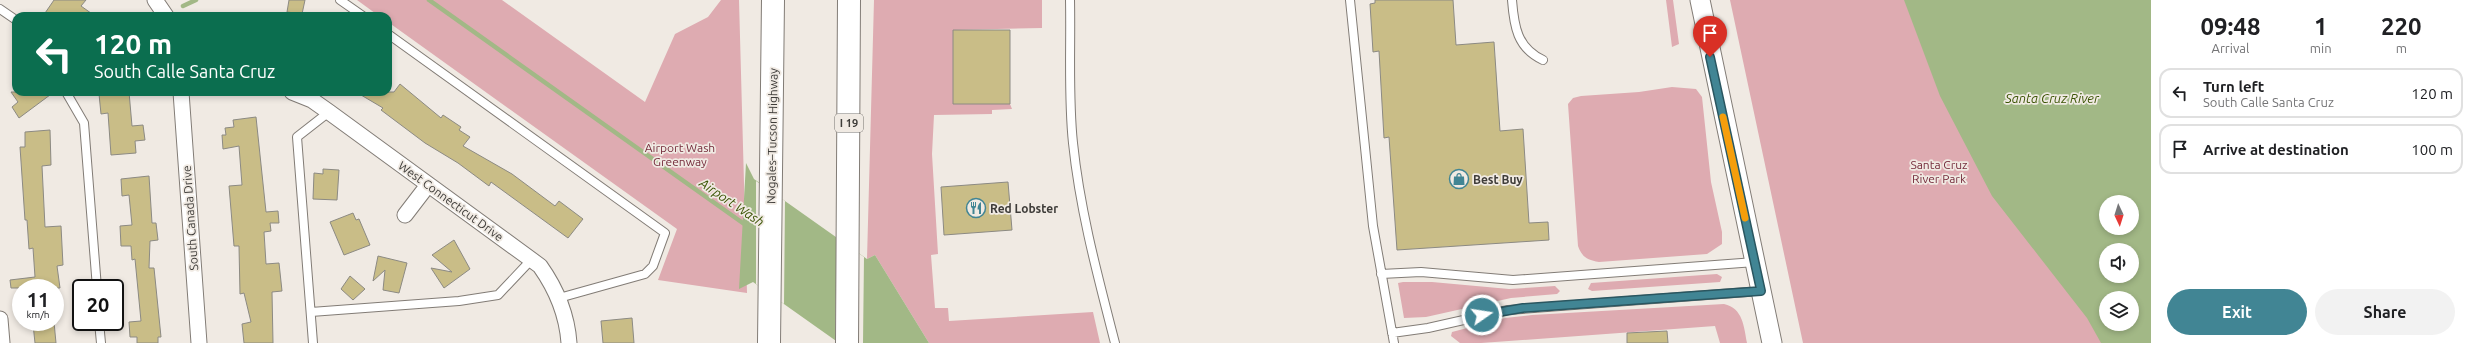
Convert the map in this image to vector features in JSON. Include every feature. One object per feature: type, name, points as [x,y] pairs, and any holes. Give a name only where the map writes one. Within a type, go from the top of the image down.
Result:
[{"type":"highway","name":"Nogales–Tucson Highway","points":[[769,343],[773,0]]},
{"type":"highway","name":"I 19","points":[[848,343],[849,0]]},
{"type":"street","points":[[155,0],[163,12]]},
{"type":"street","points":[[1700,0],[1772,343]]},
{"type":"street","name":"South Canada Drive","points":[[181,96],[199,343]]},
{"type":"street","name":"West Connecticut Drive","points":[[302,96],[312,100],[329,112],[532,259],[555,286],[568,324],[570,343]]},
{"type":"street","points":[[405,215],[428,185]]},
{"type":"street","points":[[0,319],[2,343]]},
{"type":"lane","points":[[340,0],[357,12]]},
{"type":"lane","points":[[1070,0],[1071,111],[1075,162],[1082,204],[1115,343]]},
{"type":"lane","points":[[1350,0],[1360,118],[1381,274],[1394,343]]},
{"type":"lane","points":[[1512,0],[1514,24],[1517,35],[1523,47],[1532,55],[1543,60]]},
{"type":"lane","points":[[0,9],[12,17]]},
{"type":"lane","points":[[392,37],[665,234],[653,266],[645,274],[559,298]]},
{"type":"lane","points":[[68,96],[84,124],[96,279]]},
{"type":"lane","points":[[313,343],[297,137],[329,112]]},
{"type":"lane","points":[[311,312],[459,301],[498,295],[532,259]]},
{"type":"lane","points":[[1381,274],[1421,272],[1513,280],[1755,262]]},
{"type":"lane","points":[[1392,333],[1428,328],[1508,310],[1761,291]]},
{"type":"lane","points":[[100,331],[101,343]]},
{"type":"green space","name":"Airport Wash Greenway","points":[[357,0],[502,0],[645,102],[675,34],[708,17],[721,0],[739,0],[747,293],[658,280],[677,229],[392,25],[392,12],[374,12]]},
{"type":"green space","points":[[874,0],[1042,0],[1042,28],[953,30],[953,104],[1010,104],[1012,109],[992,110],[992,114],[934,115],[932,154],[938,254],[931,255],[935,308],[948,308],[949,321],[1093,312],[1100,343],[929,343],[875,255],[867,259]]},
{"type":"green space","points":[[1666,0],[1673,0],[1679,44],[1672,47]]},
{"type":"green space","name":"Santa Cruz River Park","points":[[1730,0],[2151,0],[2151,343],[1803,343]]},
{"type":"green space","points":[[1672,87],[1696,89],[1702,97],[1711,182],[1722,232],[1722,244],[1707,254],[1599,262],[1588,259],[1581,253],[1578,246],[1568,104],[1573,98],[1581,96],[1639,92]]},
{"type":"green space","points":[[1717,274],[1722,277],[1720,282],[1592,291],[1588,289],[1591,283]]},
{"type":"green space","points":[[1432,282],[1509,289],[1555,286],[1560,291],[1557,294],[1511,298],[1426,317],[1404,318],[1398,283]]},
{"type":"green space","points":[[1724,304],[1735,310],[1742,319],[1747,343],[1720,343],[1715,326],[1481,343],[1460,343],[1451,336],[1452,332],[1505,318],[1532,315]]},
{"type":"water","name":"Santa Cruz River","points":[[1904,0],[2151,0],[2151,343],[2101,343],[2087,318],[1992,196],[1940,96]]},
{"type":"water","points":[[746,163],[754,179],[867,259],[875,255],[929,343],[839,343],[753,282],[739,289]]},
{"type":"pier","points":[[756,181],[785,201],[784,304],[756,284]]},
{"type":"pier","points":[[837,238],[864,257],[863,343],[839,343],[835,340]]},
{"type":"building","points":[[54,0],[86,0],[81,6],[89,12],[46,12]]},
{"type":"building","points":[[289,0],[305,0],[302,12],[287,12]]},
{"type":"building","points":[[1375,0],[1453,0],[1456,45],[1494,42],[1500,131],[1523,129],[1529,223],[1548,222],[1549,240],[1397,250],[1389,137],[1384,138],[1379,51],[1373,52],[1370,4],[1375,3]]},
{"type":"building","points":[[953,30],[1010,30],[1010,104],[953,104]]},
{"type":"building","points":[[400,84],[441,118],[443,115],[461,127],[459,130],[470,137],[463,146],[512,174],[555,206],[559,201],[583,219],[568,238],[491,182],[489,186],[458,163],[425,143],[381,110],[383,108],[363,96],[392,96],[392,92],[394,92]]},
{"type":"building","points":[[14,96],[49,96],[19,118],[12,107],[18,102]]},
{"type":"building","points":[[99,96],[129,96],[132,126],[143,125],[145,140],[135,141],[136,153],[111,155],[108,113],[101,114]]},
{"type":"building","points":[[256,117],[266,212],[278,211],[279,223],[270,223],[271,231],[264,232],[266,264],[279,263],[282,291],[272,292],[273,343],[244,343],[242,324],[251,322],[244,293],[240,294],[239,246],[234,246],[229,186],[242,185],[239,146],[223,149],[222,135],[226,135],[225,128],[234,127],[233,120]]},
{"type":"building","points":[[50,130],[51,165],[42,166],[45,227],[61,226],[63,265],[57,266],[59,279],[18,279],[35,277],[33,248],[29,249],[27,220],[25,220],[20,147],[25,147],[25,132]]},
{"type":"building","points":[[323,169],[339,170],[337,200],[313,199],[314,173],[323,174]]},
{"type":"building","points":[[149,176],[152,223],[156,223],[158,240],[150,241],[149,268],[154,268],[161,337],[158,337],[158,343],[137,343],[137,337],[130,337],[129,322],[141,321],[135,259],[132,260],[131,246],[121,246],[120,226],[132,225],[129,195],[122,196],[121,179]]},
{"type":"building","name":"Red Lobster","points":[[1008,182],[1012,230],[944,235],[941,187]]},
{"type":"building","points":[[353,213],[356,220],[359,219],[370,245],[344,255],[330,222]]},
{"type":"building","points":[[454,240],[470,269],[444,288],[431,268],[452,272],[432,255]]},
{"type":"building","points":[[378,256],[407,263],[399,293],[383,290],[385,270],[373,281]]},
{"type":"building","points":[[350,276],[365,289],[353,300],[341,289]]},
{"type":"building","points":[[10,280],[12,280],[12,288],[11,288]]},
{"type":"building","points":[[632,318],[634,343],[603,343],[601,321]]},
{"type":"building","points":[[34,331],[55,331],[56,343],[35,343]]},
{"type":"building","points":[[1667,331],[1668,343],[1627,343],[1627,333]]},
{"type":"waterway","points":[[183,6],[196,0]]},
{"type":"waterway","name":"Airport Wash","points":[[429,0],[747,226]]},
{"type":"slow traffic","points":[[1723,117],[1745,218]]},
{"type":"place","name":"Best Buy","points":[[1459,179]]},
{"type":"place","name":"Red Lobster","points":[[976,208]]},
{"type":"route","points":[[1482,315],[1523,308],[1761,291],[1710,57]]}]
